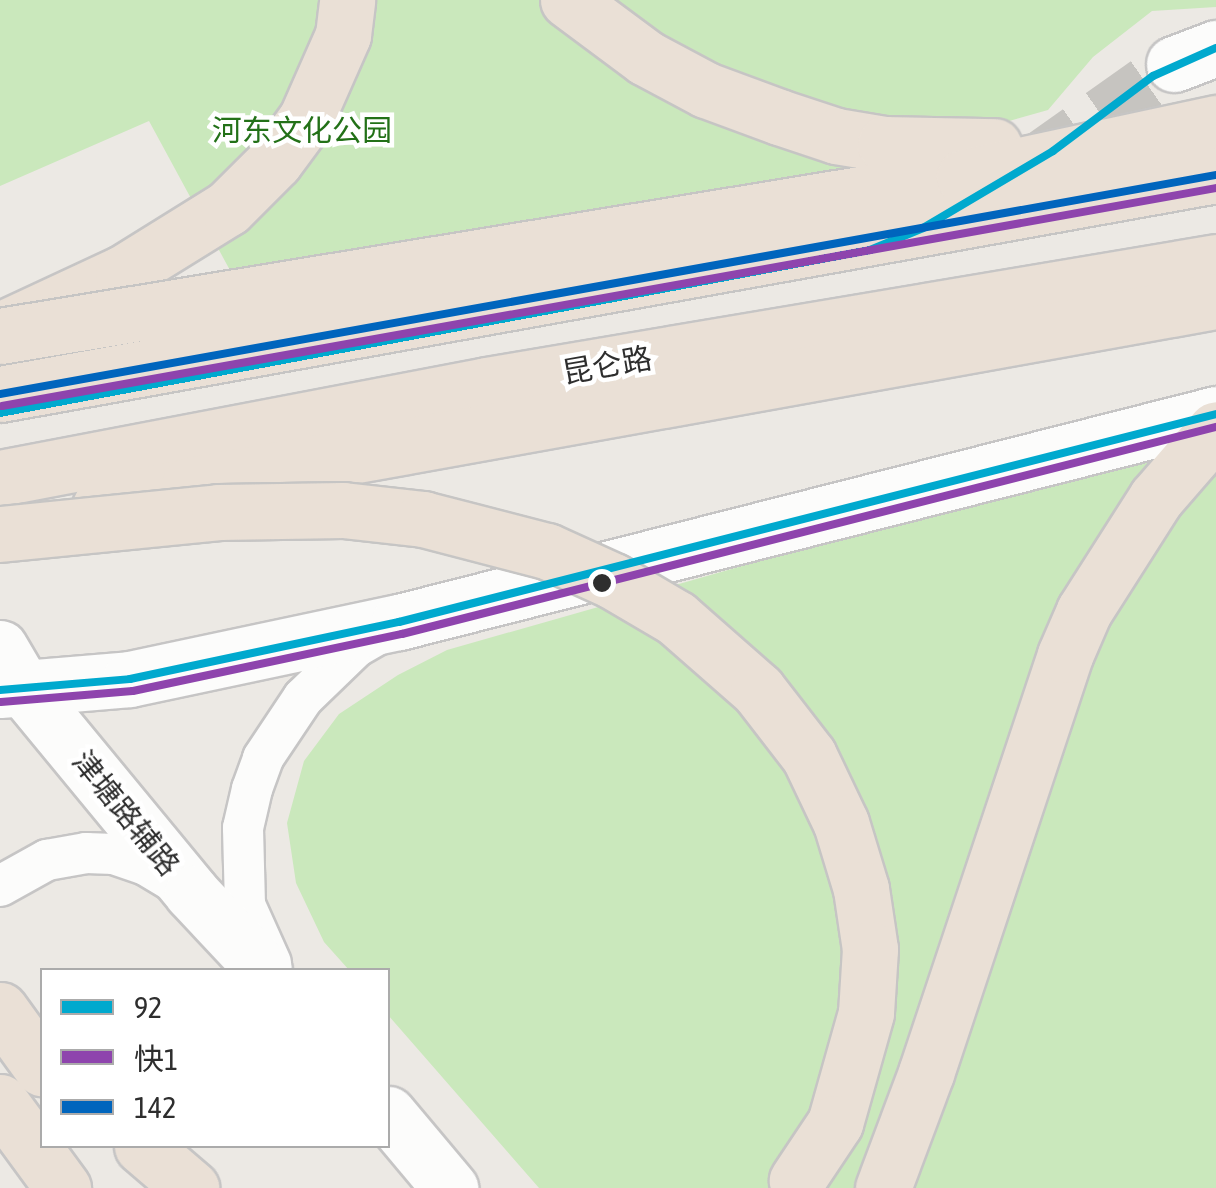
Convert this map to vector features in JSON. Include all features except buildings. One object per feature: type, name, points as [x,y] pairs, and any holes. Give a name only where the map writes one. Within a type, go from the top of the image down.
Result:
[{"type":"highway","points":[[0,333],[123,273],[228,208],[276,161],[306,119],[342,35],[348,0]]},
{"type":"highway","points":[[568,0],[646,58],[706,90],[836,136],[954,148],[1216,123]]},
{"type":"highway","points":[[0,333],[964,178],[1216,123]]},
{"type":"highway","points":[[0,394],[1216,175]]},
{"type":"highway","name":"昆仑路","points":[[0,478],[486,385],[1216,262]]},
{"type":"highway","points":[[0,532],[188,486],[1216,301]]},
{"type":"highway","points":[[883,1188],[926,1073],[1065,655],[1119,552],[1191,453],[1216,429]]},
{"type":"highway","points":[[0,532],[219,512],[343,510],[423,519],[547,551],[613,581],[676,618],[758,690],[809,756],[841,823],[860,889],[870,948],[866,1013],[834,1122],[790,1188]]},
{"type":"highway","points":[[0,976],[40,1031]]},
{"type":"highway","points":[[0,1010],[40,1065]]},
{"type":"highway","points":[[0,1102],[63,1188]]},
{"type":"highway","points":[[102,1148],[134,1188]]},
{"type":"highway","points":[[144,1148],[191,1188]]},
{"type":"main road","points":[[8,675],[130,679],[400,622],[1216,414]]},
{"type":"main road","name":"津塘路辅路","points":[[8,675],[192,893],[262,968]]},
{"type":"main road","points":[[390,1116],[450,1188]]},
{"type":"street","points":[[274,968],[245,905],[242,862],[243,828],[263,758],[303,698],[356,647],[400,622]]},
{"type":"street","points":[[0,886],[47,860],[86,853],[114,854],[146,865],[192,893]]},
{"type":"green space","name":"河东文化公园","points":[[0,0],[1216,0],[1216,7],[1152,11],[1093,57],[1048,110],[820,174],[232,274],[149,121],[0,186]]},
{"type":"green space","points":[[1216,431],[1216,1188],[539,1188],[390,1017],[390,968],[347,968],[324,942],[296,883],[287,823],[304,761],[339,714],[398,675],[447,650]]},
{"type":"tunnel","points":[[1034,163],[1174,64]]},
{"type":"transit line","name":"92","points":[[0,413],[870,250],[923,228],[1053,151],[1153,76],[1216,48]]},
{"type":"transit line","name":"142","points":[[0,394],[1216,175]]},
{"type":"transit line","name":"快1","points":[[2,406],[1216,188]]},
{"type":"transit line","name":"92","points":[[0,690],[130,679],[399,622],[1216,414]]},
{"type":"transit line","name":"快1","points":[[1,702],[133,691],[402,634],[1216,427]]}]
